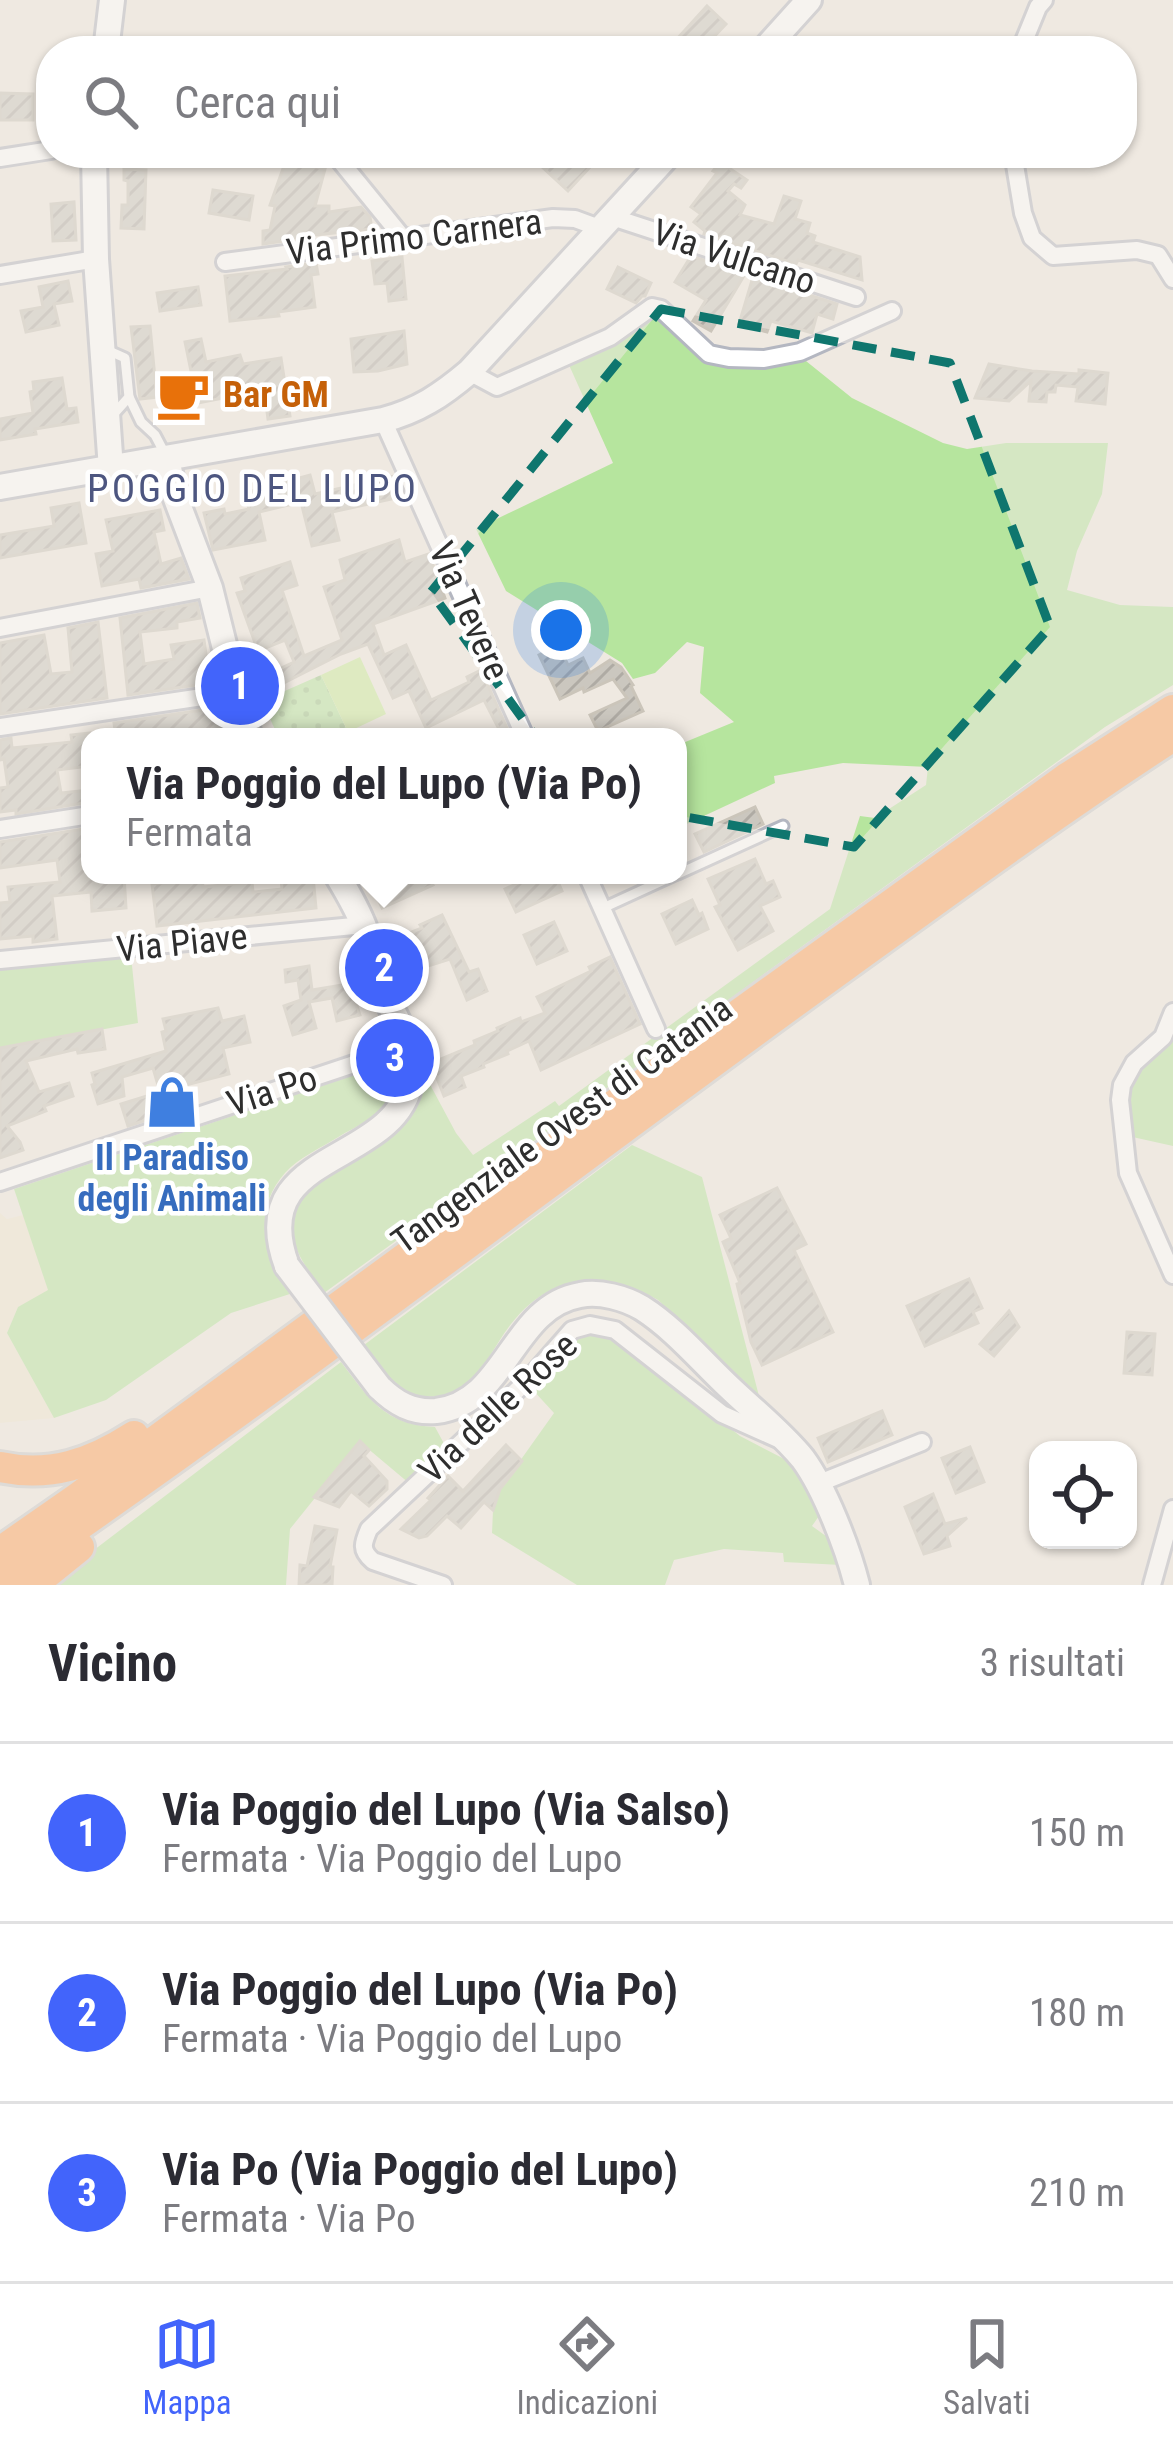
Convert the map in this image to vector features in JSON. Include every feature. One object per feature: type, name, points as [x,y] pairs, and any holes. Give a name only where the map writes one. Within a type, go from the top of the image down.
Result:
[{"type":"highway","name":"Tangenziale Ovest di Catania","points":[[0,1552],[1067,778],[1173,710]]},
{"type":"highway","name":"Tangenziale Ovest di Catania","points":[[0,1580],[321,1353],[1077,798],[1173,736]]},
{"type":"highway","points":[[0,1467],[26,1473],[62,1470],[106,1454],[386,1274]]},
{"type":"highway","points":[[32,1585],[321,1353]]},
{"type":"street","points":[[108,36],[112,0]]},
{"type":"street","points":[[777,36],[809,0]]},
{"type":"street","points":[[1026,36],[1044,0]]},
{"type":"street","points":[[0,158],[36,152]]},
{"type":"street","points":[[94,168],[111,469]]},
{"type":"street","points":[[346,168],[403,238]]},
{"type":"street","points":[[0,488],[409,413],[470,372],[656,168]]},
{"type":"street","points":[[1016,168],[1032,238],[1053,256],[1137,250],[1158,255],[1173,279]]},
{"type":"street","name":"Via Primo Carnera","points":[[225,262],[553,218],[607,223]]},
{"type":"street","name":"Via Vulcano","points":[[607,223],[856,297]]},
{"type":"street","points":[[0,275],[96,259]]},
{"type":"street","points":[[470,372],[497,387],[610,337],[652,308],[662,309],[710,354],[764,359],[800,352],[892,311]]},
{"type":"street","name":"Via Tevere","points":[[383,420],[521,728]]},
{"type":"street","points":[[167,459],[211,588],[247,728]]},
{"type":"street","points":[[0,628],[211,588]]},
{"type":"street","points":[[0,727],[236,692]]},
{"type":"street","points":[[0,829],[81,816]]},
{"type":"street","points":[[342,884],[364,925],[377,977],[408,1046],[411,1080],[398,1111],[377,1131],[314,1168],[289,1190],[278,1232],[286,1266],[379,1388],[403,1407],[424,1412],[473,1398],[530,1324],[570,1297],[587,1293],[626,1300],[643,1309],[734,1407],[790,1445],[805,1461],[850,1557],[857,1585]]},
{"type":"street","points":[[591,884],[656,1029]]},
{"type":"street","name":"Via Piave","points":[[0,960],[364,925]]},
{"type":"street","points":[[1173,1012],[1163,1037],[1134,1063],[1120,1100],[1128,1173],[1173,1273]]},
{"type":"street","name":"Via Po","points":[[0,1182],[408,1046]]},
{"type":"street","name":"Via delle Rose","points":[[443,1585],[373,1561],[364,1554],[369,1529],[529,1379],[572,1330],[590,1325],[615,1330],[734,1407]]},
{"type":"street","points":[[817,1484],[922,1442]]},
{"type":"street","points":[[1152,1585],[1173,1509]]},
{"type":"lane","points":[[102,348],[125,358],[129,397],[167,459]]},
{"type":"lane","points":[[107,421],[129,397]]},
{"type":"lane","points":[[687,869],[783,826]]},
{"type":"lane","points":[[602,908],[654,884]]},
{"type":"highlighted area","points":[[661,309],[950,363],[1050,627],[854,847],[580,798],[431,592]]},
{"type":"shaded area","points":[[0,1213],[7,1219],[23,1215],[49,1291],[18,1307],[7,1333],[54,1418],[0,1423]]},
{"type":"green space","points":[[651,316],[664,318],[696,351],[801,357],[852,398],[943,443],[967,449],[1006,443],[1108,443],[1102,494],[1077,551],[1067,590],[1120,605],[1173,607],[1173,685],[1105,727],[324,1293],[295,1243],[298,1204],[306,1188],[397,1131],[426,1077],[473,1155],[555,1101],[559,1106],[830,909],[860,816],[875,818],[926,785],[928,767],[843,763],[774,776],[775,783],[687,824],[687,741],[734,722],[700,693],[704,647],[687,642],[655,673],[633,679],[622,663],[506,591],[476,529],[613,463],[569,365],[610,345]]},
{"type":"green space","points":[[360,657],[386,714],[346,728],[321,675]]},
{"type":"green space","points":[[321,675],[346,728],[274,728],[262,701]]},
{"type":"green space","points":[[131,956],[138,1023],[0,1048],[0,970]]},
{"type":"green space","points":[[1173,1032],[1173,1146],[1128,1136],[1128,1086]]},
{"type":"green space","points":[[399,1060],[396,1089],[383,1109],[297,1162],[274,1188],[265,1218],[266,1233],[275,1264],[293,1293],[231,1313],[106,1400],[54,1418],[7,1333],[18,1307],[48,1290],[14,1189]]},
{"type":"green space","points":[[632,1145],[702,1177],[759,1396],[658,1300],[598,1280],[579,1281],[543,1294],[511,1324],[461,1389],[434,1397],[416,1395],[389,1378],[364,1345]]},
{"type":"green space","points":[[597,1333],[624,1343],[740,1436],[794,1464],[819,1516],[812,1526],[830,1539],[841,1565],[784,1562],[783,1553],[724,1549],[674,1560],[665,1585],[577,1585],[492,1533],[500,1489],[554,1413],[532,1389],[578,1335]]},
{"type":"green space","points":[[341,1362],[380,1408],[403,1421],[435,1427],[447,1449],[410,1484],[360,1442],[290,1529],[286,1585],[48,1585]]},
{"type":"building","points":[[707,6],[726,24],[715,36],[680,36]]},
{"type":"building","points":[[0,93],[33,94],[33,120],[0,120]]},
{"type":"building","points":[[283,168],[325,169],[315,206],[329,206],[329,212],[361,207],[372,229],[263,244],[263,231],[270,230],[275,206],[270,205]]},
{"type":"building","points":[[543,168],[589,168],[568,191]]},
{"type":"building","points":[[729,168],[747,180],[741,188],[734,184],[728,191],[745,205],[740,215],[774,224],[784,196],[801,201],[795,219],[810,223],[807,233],[815,236],[813,242],[860,257],[862,280],[704,234],[694,222],[701,214],[691,207],[717,173],[713,171]]},
{"type":"building","points":[[124,169],[146,170],[144,229],[121,228],[122,205],[128,205]]},
{"type":"building","points":[[213,190],[253,196],[249,220],[209,213]]},
{"type":"building","points":[[74,202],[76,240],[53,241],[51,204]]},
{"type":"building","points":[[691,256],[745,274],[711,331],[693,321],[706,300],[675,282]]},
{"type":"building","points":[[402,257],[406,299],[389,301],[387,283],[375,284],[372,261]]},
{"type":"building","points":[[316,263],[318,274],[311,275],[315,307],[230,321],[225,276]]},
{"type":"building","points":[[618,267],[651,283],[636,303],[607,289]]},
{"type":"building","points":[[753,277],[837,304],[833,319],[817,314],[812,333],[771,321],[767,332],[739,324]]},
{"type":"building","points":[[68,281],[72,301],[54,304],[59,325],[26,332],[21,311],[43,307],[39,287]]},
{"type":"building","points":[[198,287],[201,305],[160,311],[157,293]]},
{"type":"building","points":[[150,326],[156,389],[193,381],[185,342],[201,339],[206,362],[240,355],[243,364],[281,358],[290,416],[268,419],[264,390],[178,407],[176,395],[140,399],[131,327]]},
{"type":"building","points":[[404,331],[407,364],[354,372],[351,339]]},
{"type":"building","points":[[989,364],[1032,371],[1108,373],[1105,404],[1076,401],[1078,387],[1056,385],[1055,392],[1047,392],[1046,402],[1029,401],[1031,381],[1009,401],[975,398]]},
{"type":"building","points":[[62,378],[67,409],[76,408],[78,422],[0,440],[0,419],[33,413],[33,382]]},
{"type":"building","points":[[310,475],[315,494],[394,476],[401,497],[332,512],[339,540],[312,546],[301,502],[259,512],[265,540],[213,550],[204,513],[249,509],[244,493]]},
{"type":"building","points":[[79,503],[86,543],[0,558],[0,535],[54,526],[51,508]]},
{"type":"building","points":[[160,510],[164,530],[154,532],[161,564],[181,558],[189,579],[141,588],[139,579],[102,586],[96,554],[113,551],[106,520]]},
{"type":"building","points":[[399,540],[405,562],[429,554],[445,598],[373,624],[384,655],[406,645],[431,700],[469,682],[467,677],[481,670],[507,728],[498,728],[484,700],[426,728],[409,691],[393,698],[368,644],[264,693],[258,679],[294,662],[285,640],[258,651],[237,593],[245,591],[241,578],[290,562],[297,585],[282,590],[304,656],[342,640],[324,587],[345,580],[340,560]]},
{"type":"building","points":[[197,603],[200,618],[177,622],[177,628],[140,632],[144,664],[174,659],[171,645],[204,640],[210,683],[128,695],[120,618]]},
{"type":"building","points":[[98,622],[107,698],[0,714],[0,643],[44,635],[51,674],[72,672],[68,628]]},
{"type":"building","points":[[559,645],[568,665],[583,658],[590,673],[610,660],[633,685],[643,711],[596,728],[590,715],[627,698],[613,679],[560,699],[539,655]]},
{"type":"building","points":[[223,707],[229,728],[115,728],[114,723]]},
{"type":"building","points":[[81,734],[81,767],[57,770],[61,793],[81,791],[81,803],[16,814],[16,810],[0,812],[0,788],[8,787],[0,740],[11,738],[12,748],[72,742],[71,735]]},
{"type":"building","points":[[755,807],[763,824],[704,852],[695,834]]},
{"type":"building","points":[[81,829],[81,884],[125,884],[126,908],[92,911],[91,892],[52,896],[57,939],[0,939],[0,903],[10,902],[8,887],[60,882],[57,860],[0,868],[0,842]]},
{"type":"building","points":[[755,859],[766,884],[773,881],[780,897],[760,906],[773,931],[738,950],[715,907],[720,905],[708,879]]},
{"type":"building","points":[[152,884],[252,884],[253,892],[282,889],[282,884],[314,884],[316,908],[157,926]]},
{"type":"building","points":[[376,884],[433,885],[382,908],[372,886]]},
{"type":"building","points":[[516,884],[559,884],[562,891],[516,912],[505,889]]},
{"type":"building","points":[[692,900],[708,929],[676,944],[662,914]]},
{"type":"building","points":[[442,915],[469,972],[478,969],[487,991],[467,1000],[450,959],[425,967],[409,933]]},
{"type":"building","points":[[554,922],[567,951],[537,964],[524,935]]},
{"type":"building","points":[[610,957],[640,1024],[541,1070],[529,1041],[461,1076],[465,1087],[444,1096],[431,1063],[475,1045],[474,1041],[497,1028],[545,1013],[537,997]]},
{"type":"building","points":[[309,966],[312,990],[361,982],[366,994],[354,997],[360,1015],[337,1021],[332,998],[309,1002],[316,1028],[293,1035],[284,1006],[301,1000],[298,980],[286,982],[285,970]]},
{"type":"building","points":[[218,1008],[222,1021],[244,1016],[250,1042],[223,1048],[229,1074],[174,1088],[180,1109],[128,1126],[121,1104],[160,1092],[153,1068],[122,1077],[124,1096],[98,1104],[92,1073],[166,1051],[163,1019]]},
{"type":"building","points":[[102,1029],[105,1049],[78,1053],[77,1049],[26,1061],[39,1092],[69,1083],[73,1096],[7,1126],[23,1150],[0,1158],[0,1048]]},
{"type":"building","points":[[777,1188],[806,1244],[794,1250],[833,1332],[762,1365],[751,1342],[740,1283],[723,1242],[731,1238],[720,1215]]},
{"type":"building","points":[[969,1279],[982,1308],[973,1312],[978,1323],[925,1346],[907,1306]]},
{"type":"building","points":[[1009,1311],[1019,1327],[994,1356],[980,1344]]},
{"type":"building","points":[[1127,1332],[1155,1334],[1152,1375],[1124,1373]]},
{"type":"building","points":[[882,1411],[892,1435],[828,1462],[818,1438]]},
{"type":"building","points":[[360,1441],[369,1450],[364,1456],[387,1481],[387,1489],[369,1506],[351,1491],[339,1507],[314,1497]]},
{"type":"building","points":[[506,1445],[522,1461],[500,1489],[493,1510],[484,1502],[461,1528],[447,1516],[419,1538],[401,1529],[448,1476],[463,1491]]},
{"type":"building","points":[[970,1447],[984,1482],[956,1493],[942,1458]]},
{"type":"building","points":[[933,1494],[945,1524],[967,1518],[947,1536],[950,1546],[924,1554],[905,1507]]},
{"type":"building","points":[[315,1526],[337,1530],[330,1567],[332,1585],[299,1585],[300,1565],[307,1566]]},
{"type":"place","name":"Bar GM","points":[[183,395]]},
{"type":"place","name":"Via Poggio del Lupo (Via Salso)","points":[[240,686]]},
{"type":"place","name":"Via Poggio del Lupo (Via Po)","points":[[384,968]]},
{"type":"place","name":"Via Po (Via Poggio del Lupo)","points":[[395,1058]]},
{"type":"place","name":"Il Paradiso degli Animali","points":[[172,1102]]},
{"type":"district","name":"POGGIO DEL LUPO","points":[[253,489]]}]
